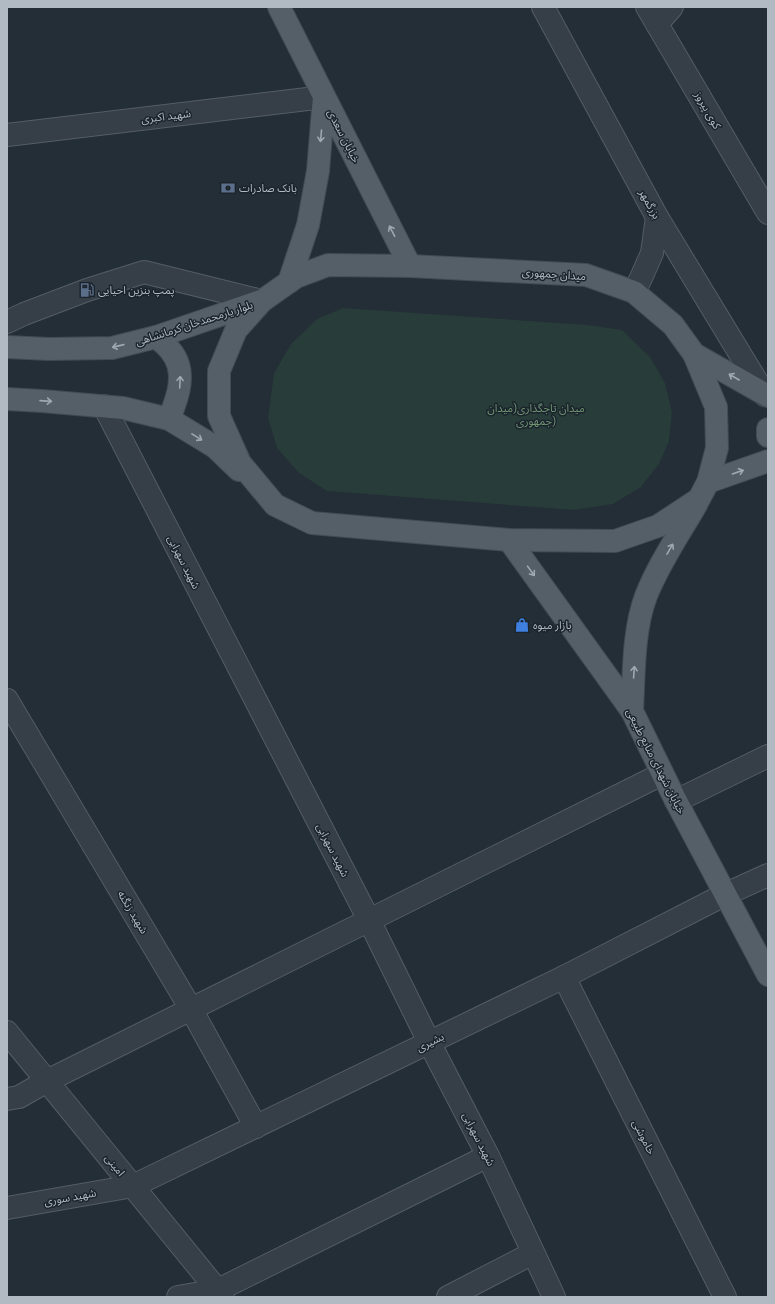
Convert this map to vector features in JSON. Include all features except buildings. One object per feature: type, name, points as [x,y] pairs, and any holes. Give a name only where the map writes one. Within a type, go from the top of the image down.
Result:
[{"type":"main road","name":"خیابان سعدی","points":[[278,7],[410,266]]},
{"type":"main road","points":[[289,282],[308,225],[318,171],[324,97]]},
{"type":"main road","name":"میدان جمهوری","points":[[328,264],[410,266],[586,275],[634,292],[673,324],[694,354],[716,407],[717,448],[704,490],[658,526],[615,541],[509,540],[312,523],[275,505],[240,463],[219,416],[219,370],[236,330],[262,301],[296,277],[328,264]]},
{"type":"main road","name":"بلوار یارمحمدخان کرمانشاهی","points":[[7,347],[49,350],[112,348],[156,337],[262,301]]},
{"type":"main road","points":[[156,337],[170,350],[177,362],[180,374],[180,386],[169,419]]},
{"type":"main road","points":[[694,354],[767,396]]},
{"type":"main road","points":[[7,400],[42,401],[123,408],[169,419],[215,448],[275,505]]},
{"type":"main road","points":[[768,429],[768,436]]},
{"type":"main road","points":[[632,711],[637,631],[645,597],[658,571],[704,490],[768,461]]},
{"type":"main road","name":"خیابان شهدای منابع طبیعی","points":[[509,540],[632,711],[662,774],[768,975]]},
{"type":"street","name":"بزرگمهر","points":[[543,7],[657,217],[767,396]]},
{"type":"street","points":[[652,15],[672,7]]},
{"type":"street","name":"کوی پیروز","points":[[652,15],[768,213]]},
{"type":"street","name":"شهید اکبری","points":[[7,135],[324,97]]},
{"type":"street","points":[[634,292],[652,253],[657,217]]},
{"type":"street","points":[[7,322],[87,290],[144,272],[262,301]]},
{"type":"street","name":"شهید سهرابی","points":[[104,406],[369,920],[429,1042],[488,1156],[554,1297]]},
{"type":"street","name":"شهید زنگنه","points":[[7,700],[191,1009],[256,1127]]},
{"type":"street","points":[[676,801],[768,756]]},
{"type":"street","points":[[7,1099],[19,1097],[47,1081],[662,774]]},
{"type":"street","name":"بشیری","points":[[133,1186],[564,977],[726,894],[768,875]]},
{"type":"street","name":"خاموشی","points":[[564,977],[725,1297]]},
{"type":"street","name":"امینی","points":[[7,1032],[221,1294]]},
{"type":"street","points":[[178,1297],[221,1294],[488,1156]]},
{"type":"street","name":"شهید سوری","points":[[7,1208],[133,1186]]},
{"type":"street","points":[[448,1297],[533,1253]]},
{"type":"green space","name":"میدان تاجگذاری(میدان جمهوری)","points":[[343,308],[588,325],[622,330],[650,357],[665,383],[672,412],[669,441],[659,464],[641,487],[613,504],[574,510],[327,491],[299,473],[277,448],[268,418],[274,373],[291,344],[317,319]]},
{"type":"place","name":"بانک صادرات","points":[[228,188]]},
{"type":"place","name":"پمپ بنزین احیایی","points":[[87,290]]},
{"type":"place","name":"بازار میوه","points":[[522,625]]}]
